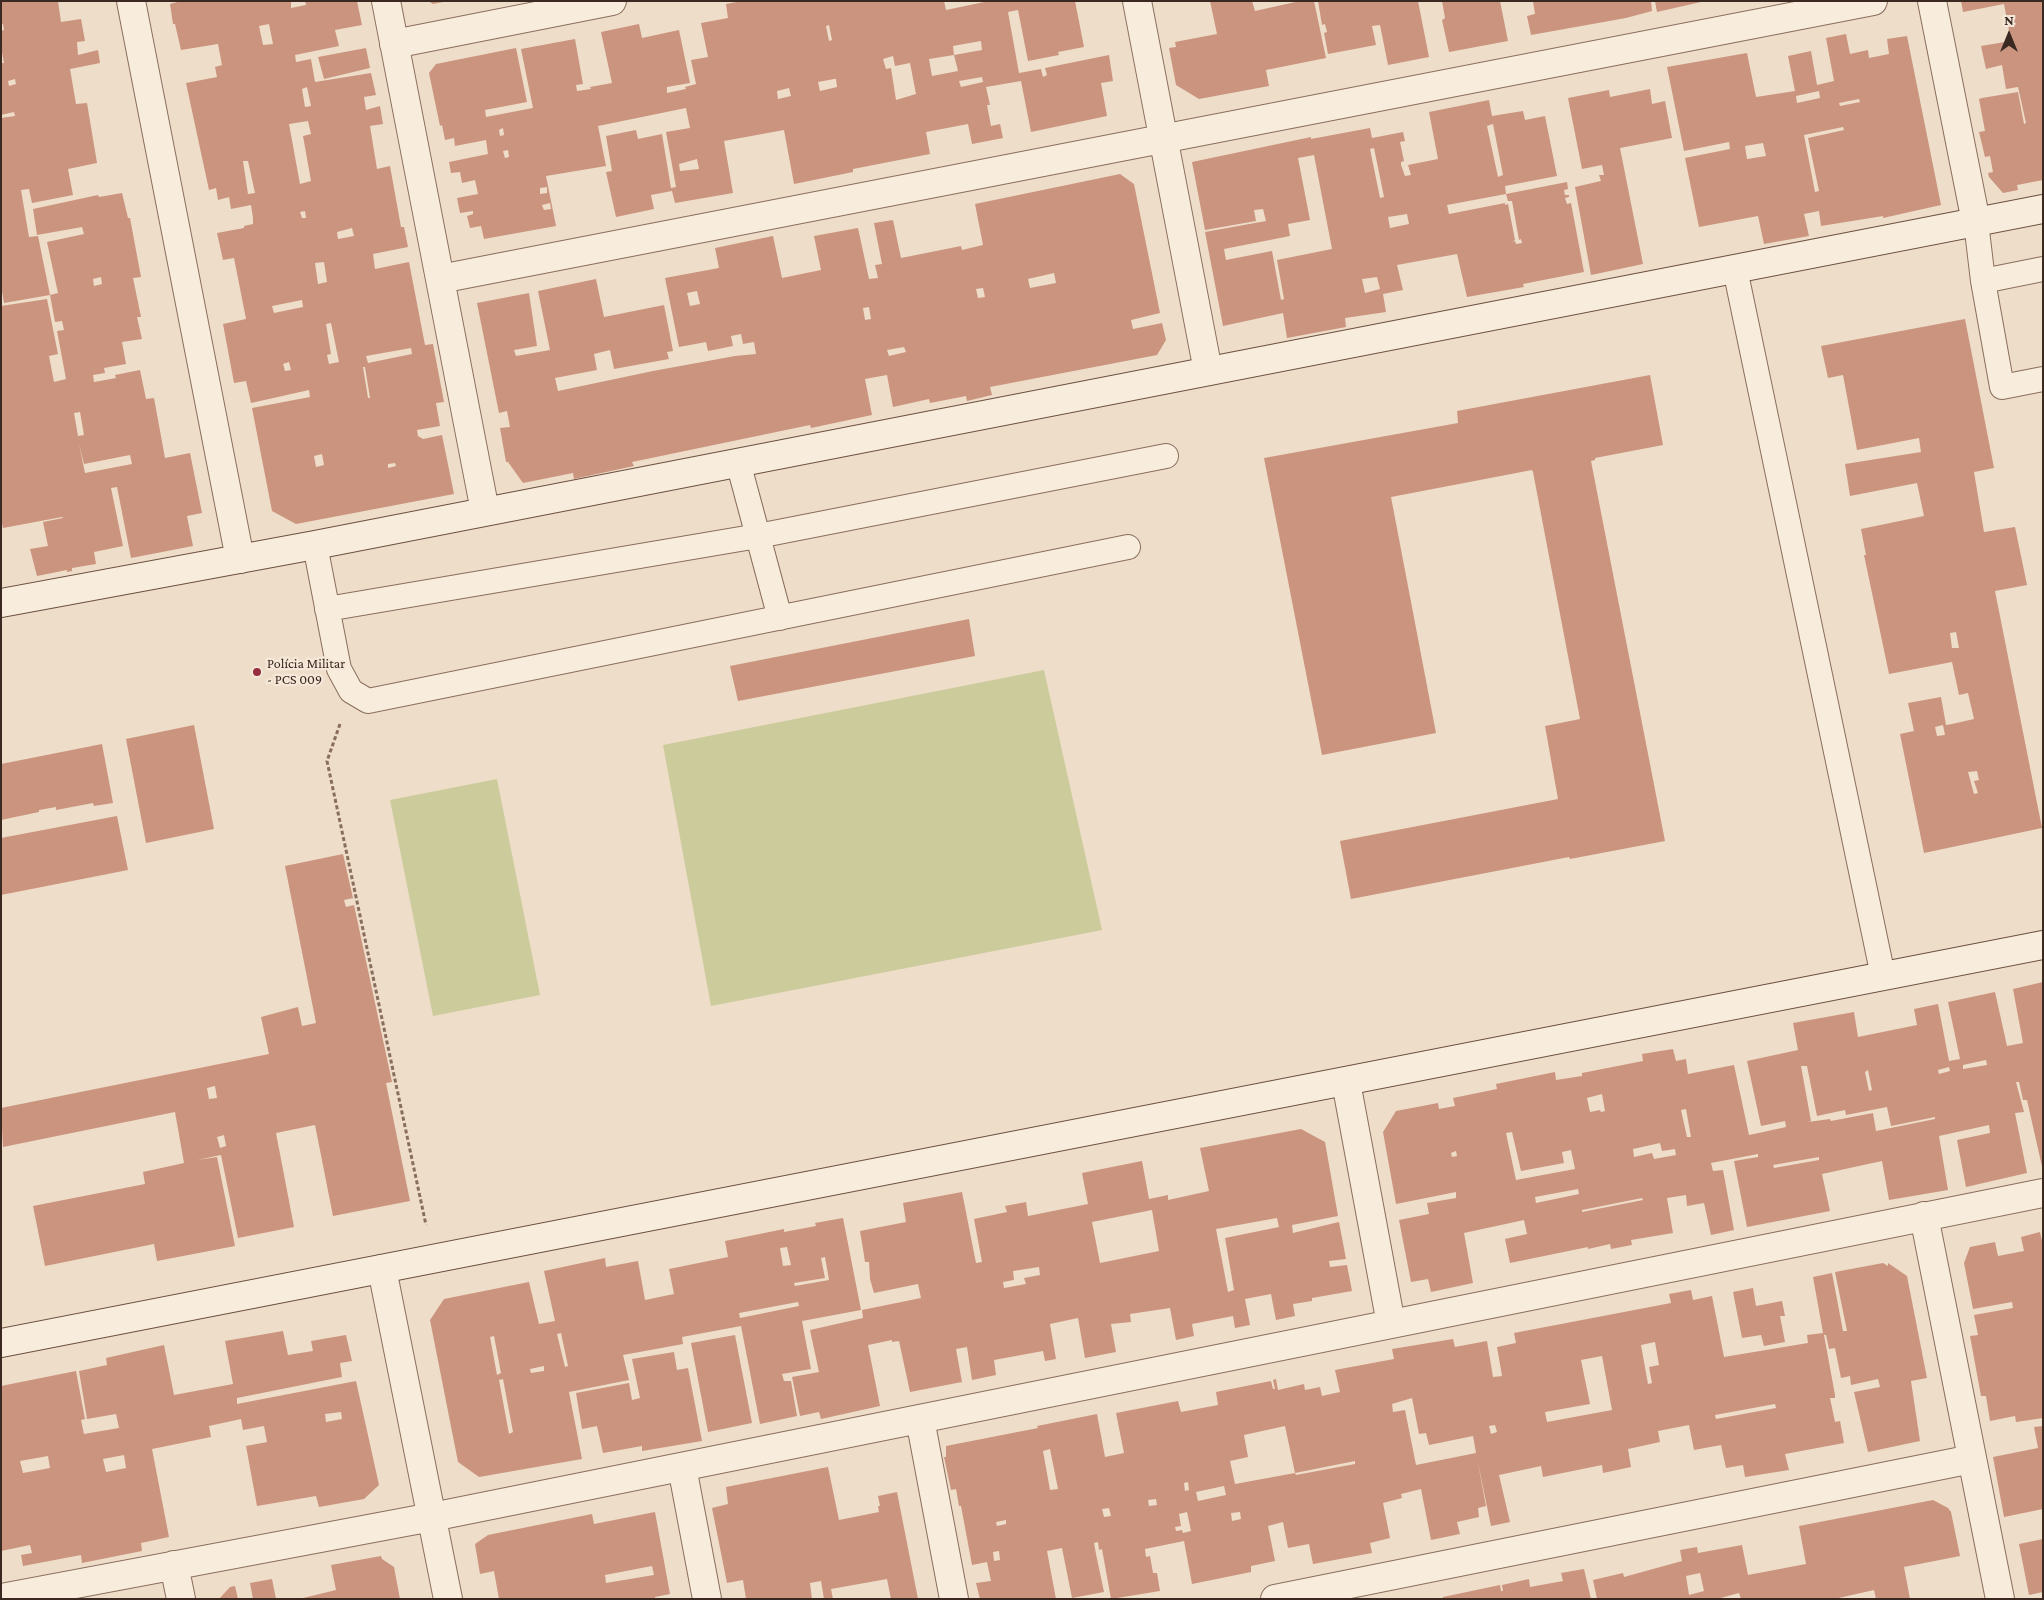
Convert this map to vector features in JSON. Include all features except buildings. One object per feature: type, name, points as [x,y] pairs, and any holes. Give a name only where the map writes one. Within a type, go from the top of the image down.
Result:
[{"type":"street","points":[[131,1],[240,559]]},
{"type":"street","points":[[386,1],[485,511]]},
{"type":"street","points":[[394,44],[612,1]]},
{"type":"street","points":[[1137,1],[1208,371]]},
{"type":"street","points":[[440,279],[1873,1]]},
{"type":"street","points":[[1932,1],[1976,222]]},
{"type":"street","points":[[1,603],[314,545],[2043,208]]},
{"type":"street","points":[[1,1344],[2043,945]]},
{"type":"street","points":[[1346,1082],[1391,1324]]},
{"type":"street","points":[[1,1598],[432,1517],[2043,1193]]},
{"type":"street","points":[[1924,1216],[2000,1599]]},
{"type":"street","points":[[382,1270],[448,1599]]},
{"type":"street","points":[[920,1419],[954,1599]]},
{"type":"street","points":[[1275,1599],[1972,1459]]},
{"type":"street","points":[[682,1467],[707,1599]]},
{"type":"street","points":[[174,1565],[181,1599]]},
{"type":"lane","points":[[1976,222],[1983,281],[2002,387],[2043,379]]},
{"type":"lane","points":[[1736,268],[1883,976]]},
{"type":"lane","points":[[1983,281],[2043,269]]},
{"type":"lane","points":[[328,609],[758,536],[1166,456]]},
{"type":"lane","points":[[738,462],[780,618]]},
{"type":"lane","points":[[314,545],[328,609],[338,669],[351,691],[368,701],[1128,547]]},
{"type":"path","points":[[351,691],[327,761],[434,1259]]},
{"type":"green space","points":[[1044,670],[1102,930],[711,1006],[663,745]]},
{"type":"green space","points":[[497,779],[540,995],[433,1016],[390,800]]},
{"type":"place","name":"Polícia Militar - PCS 009","points":[[257,672]]}]
